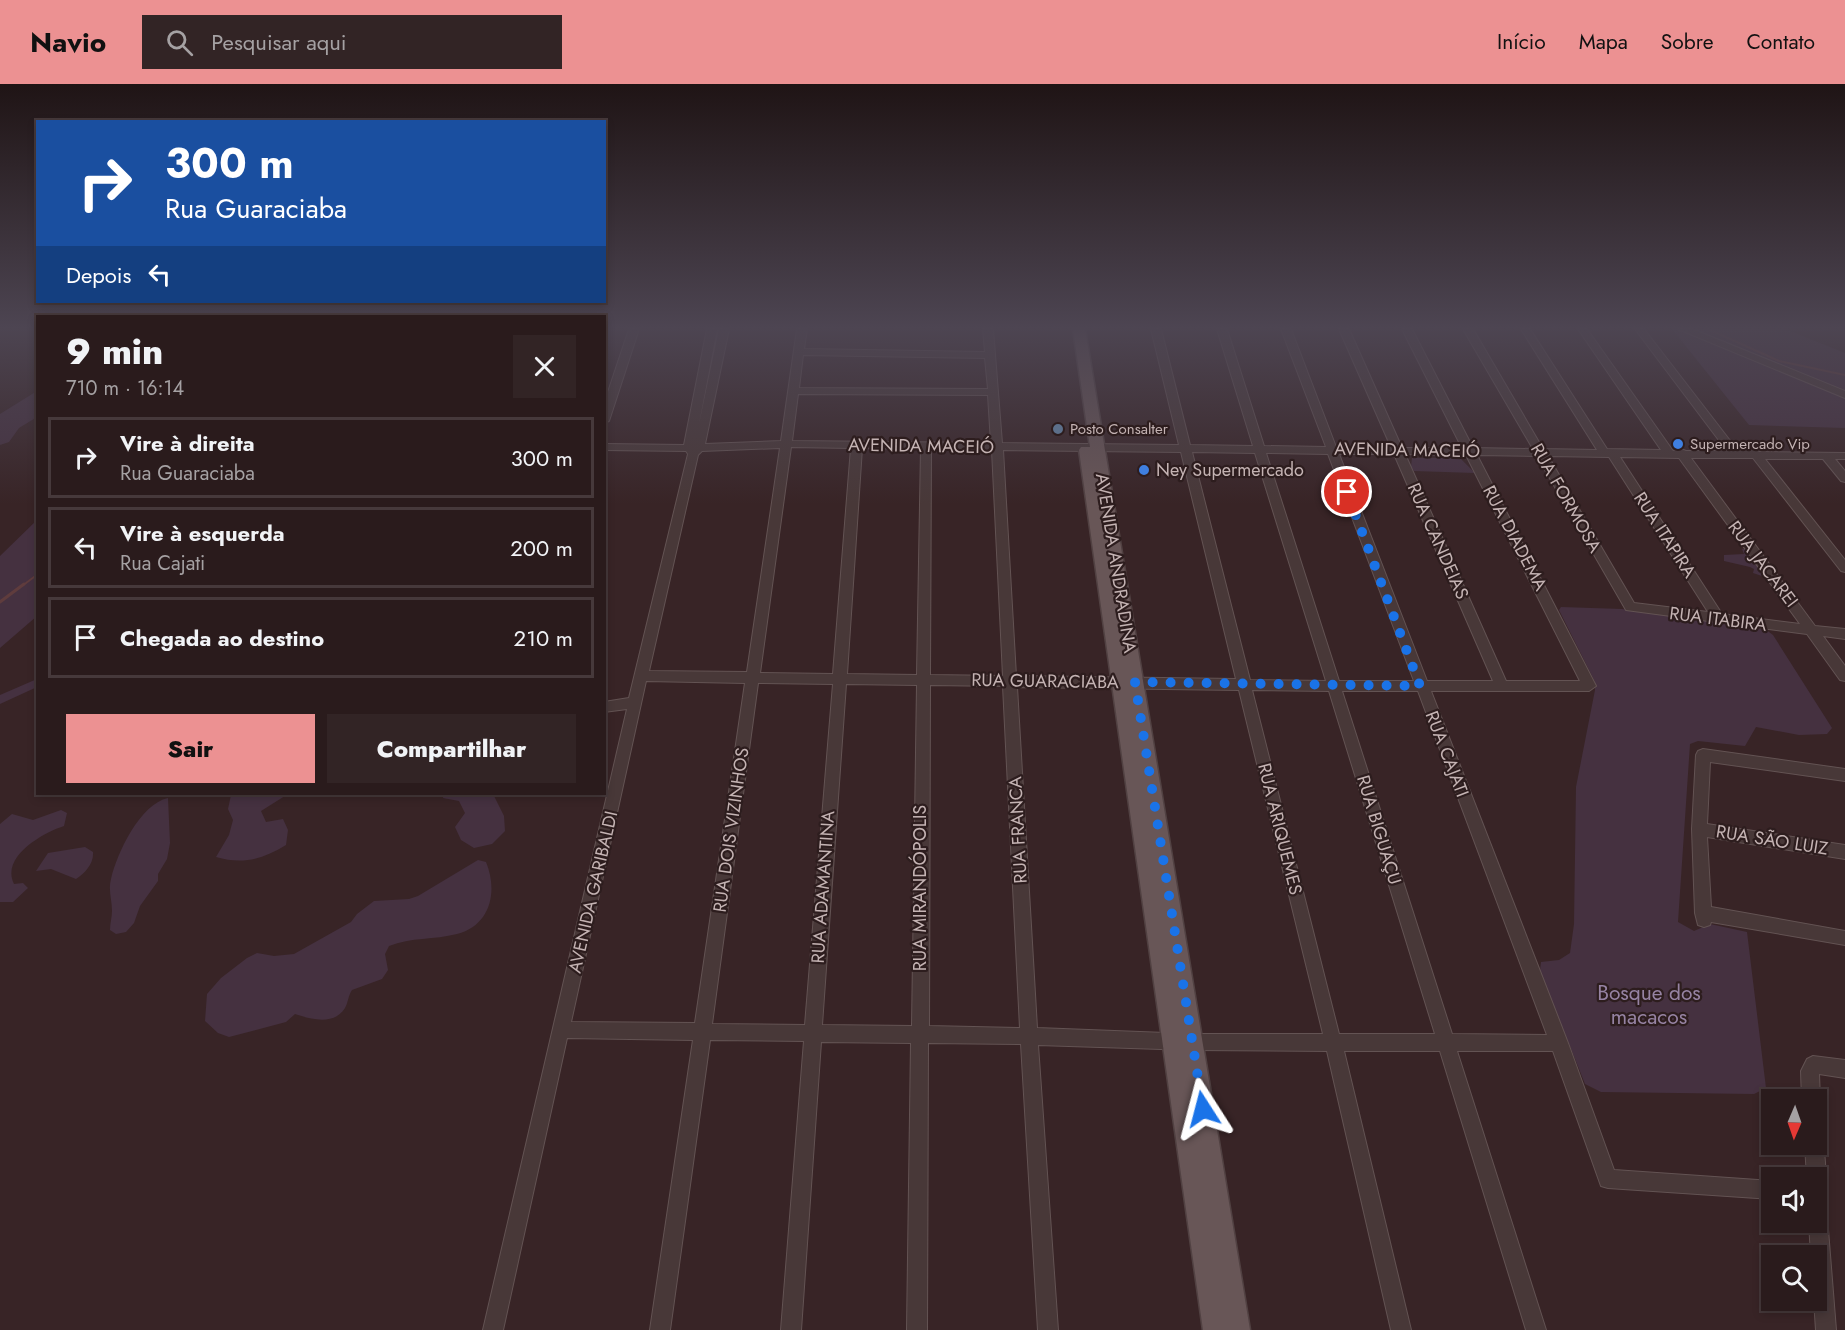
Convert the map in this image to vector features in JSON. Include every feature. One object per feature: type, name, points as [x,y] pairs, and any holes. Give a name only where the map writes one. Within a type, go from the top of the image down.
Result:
[{"type":"main road","name":"AVENIDA ANDRADINA","points":[[1079,387],[1092,447]]},
{"type":"main road","name":"AVENIDA ANDRADINA","points":[[1085,387],[1092,447],[1127,682],[1183,1042],[1237,1330]]},
{"type":"main road","name":"AVENIDA ANDRADINA","points":[[1183,1042],[1216,1330]]},
{"type":"street","points":[[606,415],[615,387]]},
{"type":"street","name":"AVENIDA GARIBALDI","points":[[694,446],[703,387]]},
{"type":"street","name":"AVENIDA GARIBALDI","points":[[494,1330],[640,676],[709,387]]},
{"type":"street","name":"RUA DOIS VIZINHOS","points":[[660,1330],[793,387]]},
{"type":"street","name":"RUA FRANCA","points":[[992,387],[1011,680],[1029,1036],[1048,1330]]},
{"type":"street","name":"RUA ARIQUEMES","points":[[1170,387],[1333,1042],[1401,1330]]},
{"type":"street","name":"RUA BIGUAÇU","points":[[1240,387],[1536,1330]]},
{"type":"street","name":"RUA CAJATI","points":[[1308,387],[1420,686],[1559,1043],[1608,1179],[1761,1189]]},
{"type":"street","name":"RUA CANDEIAS","points":[[1370,387],[1502,687]]},
{"type":"street","name":"RUA DIADEMA","points":[[1436,387],[1590,683]]},
{"type":"street","name":"RUA FORMOSA","points":[[1502,387],[1628,605]]},
{"type":"street","name":"RUA ITAPIRA","points":[[1564,387],[1718,618]]},
{"type":"street","name":"RUA JACAREI","points":[[1625,387],[1845,676]]},
{"type":"street","points":[[1684,387],[1734,453]]},
{"type":"street","points":[[1826,387],[1845,395]]},
{"type":"street","points":[[793,391],[992,392]]},
{"type":"street","points":[[606,439],[694,446]]},
{"type":"street","name":"RUA ADAMANTINA","points":[[791,1330],[857,445]]},
{"type":"street","name":"AVENIDA MACEIÓ","points":[[694,446],[926,445],[1607,451],[1845,456]]},
{"type":"street","name":"RUA MIRANDÓPOLIS","points":[[917,1330],[926,445]]},
{"type":"street","points":[[606,447],[694,446]]},
{"type":"street","points":[[1755,453],[1845,568]]},
{"type":"street","points":[[1826,455],[1845,478]]},
{"type":"street","name":"RUA ITABIRA","points":[[1628,605],[1633,608],[1845,634]]},
{"type":"street","name":"RUA GUARACIABA","points":[[640,676],[1586,688],[1590,683]]},
{"type":"street","points":[[606,707],[635,702]]},
{"type":"street","points":[[1845,775],[1705,754],[1702,756],[1699,829],[1703,917],[1845,938]]},
{"type":"street","name":"RUA SÃO LUIZ","points":[[1699,829],[1845,852]]},
{"type":"street","points":[[562,1030],[1029,1036],[1183,1042],[1559,1043]]},
{"type":"street","points":[[1811,1089],[1810,1071],[1813,1065],[1845,1069]]},
{"type":"street","points":[[1819,1233],[1826,1330]]},
{"type":"green space","points":[[1719,387],[1845,387],[1845,428],[1749,425]]},
{"type":"green space","points":[[36,392],[36,418],[19,428],[9,442],[0,445],[0,414]]},
{"type":"green space","points":[[1412,458],[1460,458],[1475,473],[1414,471],[1411,467]]},
{"type":"green space","points":[[36,521],[36,617],[0,648],[0,556]]},
{"type":"green space","points":[[1742,549],[1746,549],[1764,573],[1762,576],[1753,573],[1754,569],[1750,567],[1724,561],[1724,555],[1744,554]]},
{"type":"green space","name":"Bosque dos macacos","points":[[1561,607],[1622,609],[1765,629],[1773,635],[1832,728],[1827,734],[1799,735],[1756,727],[1745,746],[1698,741],[1690,744],[1678,922],[1694,931],[1710,924],[1747,932],[1766,1088],[1754,1094],[1601,1092],[1585,1084],[1540,971],[1541,962],[1559,960],[1570,953],[1574,924],[1576,787],[1595,690],[1595,682],[1559,610]]},
{"type":"green space","points":[[36,679],[36,687],[0,704],[0,695]]},
{"type":"green space","points":[[231,795],[286,795],[261,811],[266,822],[283,819],[288,830],[286,845],[269,854],[252,859],[235,860],[216,857],[229,835],[233,820],[228,809]]},
{"type":"green space","points":[[444,795],[494,795],[504,816],[505,831],[492,844],[474,848],[461,840],[455,827],[465,813],[459,801],[443,798]]},
{"type":"green space","points":[[168,798],[170,843],[167,859],[158,874],[158,881],[140,906],[134,923],[126,932],[116,934],[110,930],[112,911],[110,887],[118,856],[139,819],[158,802]]},
{"type":"green space","points":[[61,810],[67,813],[64,826],[36,840],[19,855],[13,864],[11,874],[14,884],[23,883],[28,888],[13,902],[0,902],[0,824],[12,814],[33,820]]},
{"type":"green space","points":[[85,847],[93,852],[92,860],[86,871],[76,879],[51,869],[36,871],[48,853]]},
{"type":"green space","points":[[478,860],[486,862],[490,873],[491,895],[489,906],[478,923],[469,930],[457,934],[406,941],[389,946],[385,954],[388,970],[382,979],[352,990],[345,1008],[335,1017],[322,1020],[295,1014],[286,1022],[229,1037],[218,1033],[205,1021],[207,994],[221,978],[247,958],[257,953],[274,956],[294,954],[351,922],[357,914],[374,901],[409,899],[418,896]]},
{"type":"waterway","points":[[22,586],[36,576]]},
{"type":"waterway","points":[[0,602],[24,584]]},
{"type":"place","name":"Posto Consalter","points":[[1058,429]]},
{"type":"place","name":"Supermercado Vip","points":[[1678,444]]},
{"type":"place","name":"Ney Supermercado","points":[[1144,470]]},
{"type":"route","points":[[1203,1109],[1135,682],[1420,686],[1347,492]]}]
